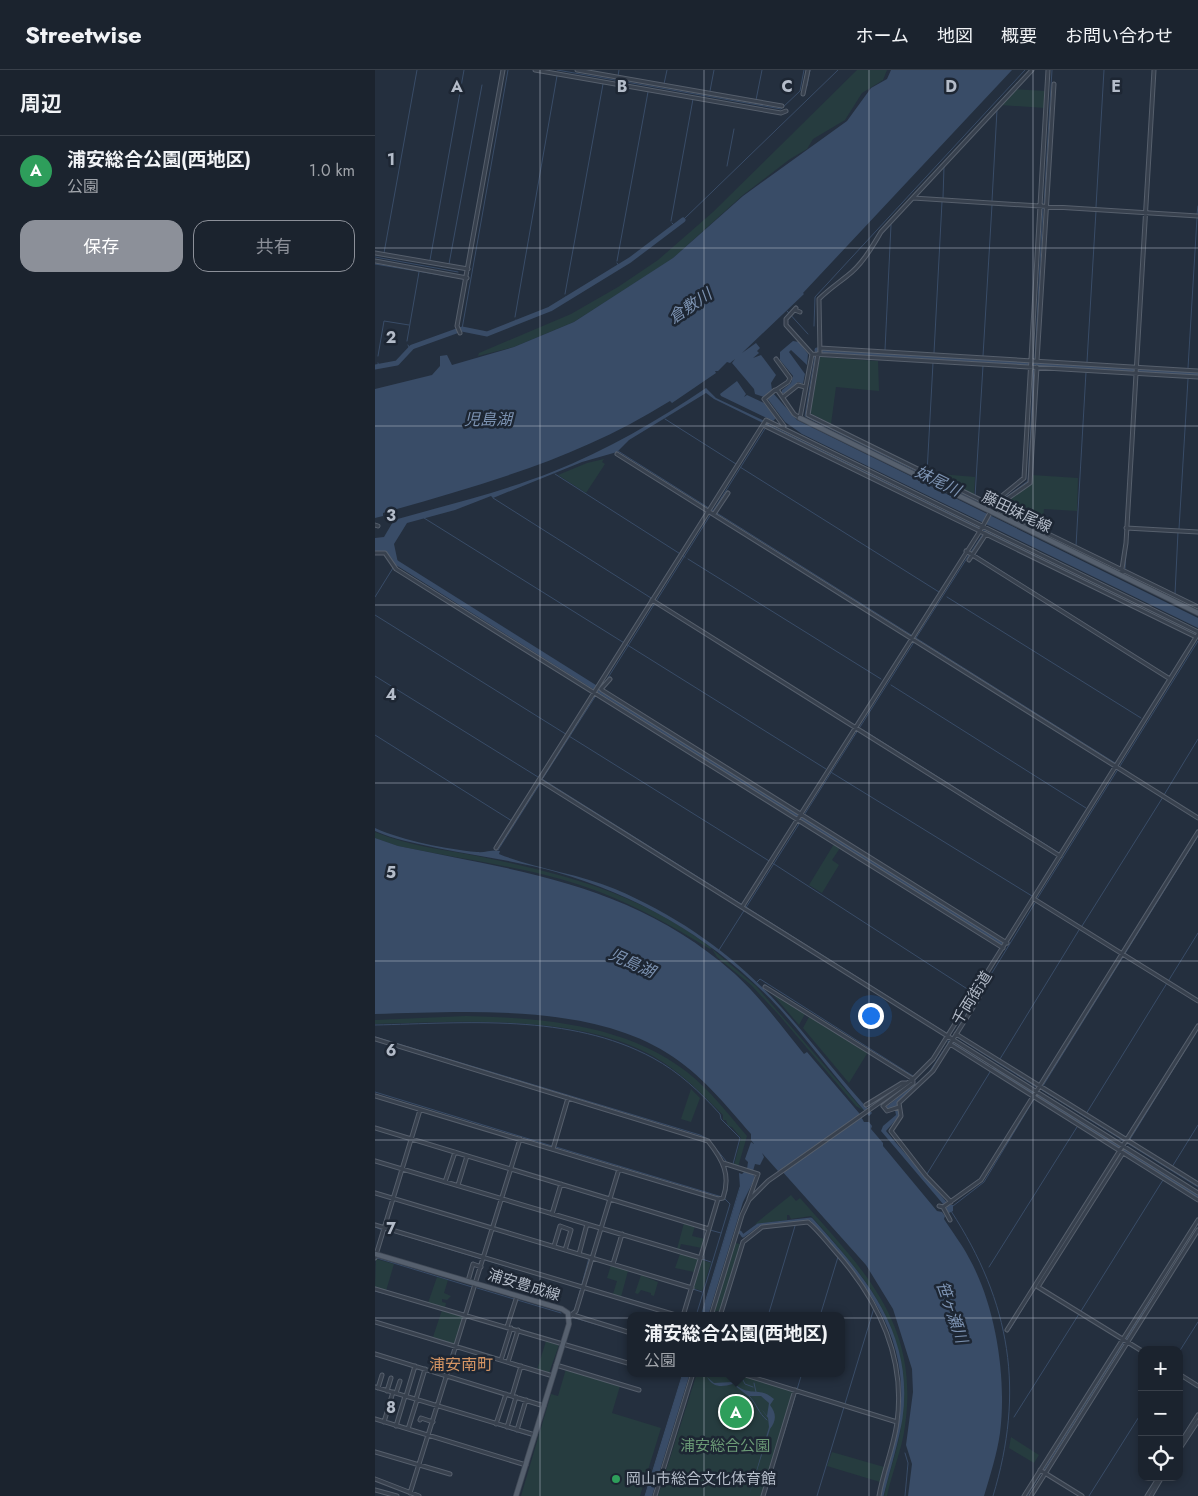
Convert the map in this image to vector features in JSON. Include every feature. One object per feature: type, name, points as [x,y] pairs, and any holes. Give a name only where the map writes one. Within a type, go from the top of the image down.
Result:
[{"type":"main road","name":"藤田妹尾線","points":[[800,418],[902,465],[1122,573],[1198,613]]},
{"type":"main road","name":"浦安豊成線","points":[[375,1255],[468,1281],[517,1298],[562,1309],[571,1316],[517,1496]]},
{"type":"street","points":[[460,333],[458,328],[503,70]]},
{"type":"street","points":[[535,70],[781,113],[786,111]]},
{"type":"street","points":[[577,70],[782,106]]},
{"type":"street","points":[[803,94],[808,70]]},
{"type":"street","points":[[991,510],[975,497],[927,474],[902,465],[807,414],[820,351],[819,299],[829,288],[852,272],[873,247],[881,232],[1032,70]]},
{"type":"street","points":[[1043,206],[1048,70]]},
{"type":"street","points":[[1122,573],[1154,70]]},
{"type":"street","points":[[1053,84],[1033,363],[1030,483],[1007,496],[999,510],[1076,547],[1122,573],[1198,606]]},
{"type":"street","points":[[913,198],[1198,216]]},
{"type":"street","points":[[375,252],[468,269]]},
{"type":"street","points":[[375,261],[467,278]]},
{"type":"street","points":[[800,312],[795,310],[788,317],[787,327],[811,354]]},
{"type":"street","points":[[820,351],[981,360]]},
{"type":"street","points":[[811,354],[820,351],[1187,373],[1198,371]]},
{"type":"street","points":[[800,418],[811,354]]},
{"type":"street","points":[[776,359],[790,379],[770,393],[765,401],[787,429]]},
{"type":"street","points":[[1033,363],[1037,367],[1085,366],[1136,370]]},
{"type":"street","points":[[969,560],[981,528],[991,510],[1024,478],[1030,445],[1037,367]]},
{"type":"street","points":[[1187,373],[1198,377]]},
{"type":"street","points":[[783,397],[798,385],[805,387]]},
{"type":"street","points":[[776,390],[800,418]]},
{"type":"street","points":[[712,512],[768,420],[981,528],[985,534],[1140,606],[1197,636]]},
{"type":"street","points":[[765,425],[981,528],[1197,636]]},
{"type":"street","points":[[617,454],[912,637],[1198,818]]},
{"type":"street","points":[[495,848],[567,735],[598,691],[624,644],[654,601],[681,554],[728,493]]},
{"type":"street","points":[[1126,528],[1198,532]]},
{"type":"street","points":[[744,907],[770,862],[857,728],[912,637],[985,534]]},
{"type":"street","points":[[375,553],[385,553],[394,567],[1007,943]]},
{"type":"street","points":[[971,553],[1170,679]]},
{"type":"street","points":[[654,601],[1060,856]]},
{"type":"street","name":"千両街道","points":[[712,1312],[749,1200],[759,1189],[913,1079],[929,1064],[976,996],[1003,948],[1036,900],[1060,856],[1118,768],[1197,636]]},
{"type":"street","points":[[598,691],[610,679]]},
{"type":"street","points":[[598,691],[801,816],[1003,948]]},
{"type":"street","points":[[540,780],[949,1037],[951,1042],[1038,1091],[1086,1115],[1198,1200]]},
{"type":"street","points":[[946,1205],[981,1180],[1198,832]]},
{"type":"street","points":[[1036,900],[1198,1001]]},
{"type":"street","points":[[765,987],[913,1079],[913,1082],[883,1106],[886,1110],[897,1108],[903,1099],[933,1071],[956,1034],[976,996]]},
{"type":"street","points":[[1007,1330],[1055,1258],[1198,1026]]},
{"type":"street","points":[[956,1034],[1038,1091],[1198,1193]]},
{"type":"street","points":[[375,1039],[708,1141],[723,1163],[727,1178],[709,1229],[684,1312]]},
{"type":"street","points":[[951,1042],[1038,1091],[1125,1146],[1171,1168],[1198,1184]]},
{"type":"street","points":[[866,1105],[902,1083],[907,1083]]},
{"type":"street","points":[[375,1096],[420,1110],[439,1112],[520,1139],[553,1147],[619,1169],[721,1198]]},
{"type":"street","points":[[553,1147],[568,1098]]},
{"type":"street","points":[[897,1108],[901,1116],[891,1129],[892,1134],[926,1176],[946,1205],[950,1220]]},
{"type":"street","points":[[375,1255],[385,1228],[420,1110]]},
{"type":"street","points":[[375,1128],[709,1229]]},
{"type":"street","points":[[411,1493],[520,1139]]},
{"type":"street","points":[[445,1182],[455,1152]]},
{"type":"street","points":[[458,1185],[467,1156]]},
{"type":"street","points":[[375,1161],[701,1258]]},
{"type":"street","points":[[723,1163],[759,1175],[749,1200]]},
{"type":"street","points":[[619,1169],[583,1287],[571,1316],[627,1332]]},
{"type":"street","points":[[552,1214],[561,1184]]},
{"type":"street","points":[[375,1193],[691,1288]]},
{"type":"street","points":[[1181,1253],[1198,1220]]},
{"type":"street","points":[[721,1312],[743,1242],[763,1227],[808,1222],[857,1276],[875,1303],[892,1348],[899,1389],[897,1422],[879,1496]]},
{"type":"street","points":[[579,1254],[587,1224]]},
{"type":"street","points":[[375,1225],[666,1312]]},
{"type":"street","points":[[554,1246],[560,1226],[571,1230],[565,1250]]},
{"type":"street","points":[[1024,1496],[1042,1472],[1181,1253],[1198,1230]]},
{"type":"street","points":[[613,1264],[622,1235]]},
{"type":"street","points":[[734,1241],[743,1242]]},
{"type":"street","points":[[468,1281],[473,1264],[481,1267]]},
{"type":"street","points":[[1037,1286],[1138,1349]]},
{"type":"street","points":[[375,1289],[627,1363]]},
{"type":"street","points":[[501,1360],[517,1298]]},
{"type":"street","points":[[375,1322],[553,1376]]},
{"type":"street","points":[[508,1362],[518,1330]]},
{"type":"street","points":[[375,1354],[544,1406]]},
{"type":"street","points":[[557,1365],[639,1390]]},
{"type":"street","points":[[511,1396],[521,1366]]},
{"type":"street","points":[[396,1426],[415,1367]]},
{"type":"street","points":[[407,1429],[425,1370]]},
{"type":"street","points":[[382,1375],[377,1387],[387,1391],[535,1435]]},
{"type":"street","points":[[655,1496],[692,1377]]},
{"type":"street","points":[[752,1377],[897,1422]]},
{"type":"street","points":[[1183,1377],[1198,1386]]},
{"type":"street","points":[[387,1391],[391,1378]]},
{"type":"street","points":[[383,1422],[393,1393],[400,1381]]},
{"type":"street","points":[[763,1496],[796,1391]]},
{"type":"street","points":[[497,1424],[506,1394]]},
{"type":"street","points":[[507,1427],[516,1397]]},
{"type":"street","points":[[517,1430],[527,1400]]},
{"type":"street","points":[[1183,1439],[1198,1415]]},
{"type":"street","points":[[420,1420],[421,1418],[433,1422]]},
{"type":"street","points":[[375,1419],[526,1465]]},
{"type":"street","points":[[1183,1444],[1198,1421]]},
{"type":"street","points":[[375,1452],[450,1474]]},
{"type":"street","points":[[1031,1496],[1042,1472]]},
{"type":"street","points":[[1042,1472],[1082,1496]]},
{"type":"street","points":[[375,1479],[419,1496]]},
{"type":"street","points":[[1149,1496],[1158,1481]]},
{"type":"street","points":[[375,1490],[397,1496]]},
{"type":"green space","points":[[857,70],[887,70],[883,80],[862,93],[845,120],[813,139],[807,149],[790,159],[743,195],[672,259],[574,322],[514,347],[478,356],[479,353],[571,314],[618,287],[658,260],[713,212]]},
{"type":"green space","points":[[1014,89],[1046,91],[1045,108],[999,105]]},
{"type":"green space","points":[[820,357],[878,361],[879,391],[836,387],[831,424],[810,413]]},
{"type":"green space","points":[[604,459],[602,462],[605,464],[586,493],[558,475],[587,463]]},
{"type":"green space","points":[[928,473],[975,477],[974,495],[973,496]]},
{"type":"green space","points":[[1032,475],[1078,478],[1077,511],[1044,509],[1042,531],[1003,512],[1008,502],[1005,501],[1030,484]]},
{"type":"green space","points":[[375,832],[414,844],[514,864],[574,879],[631,900],[685,929],[712,948],[710,949],[631,905],[580,885],[513,868],[398,846],[375,838]]},
{"type":"green space","points":[[834,844],[840,848],[832,860],[839,865],[822,893],[809,885]]},
{"type":"green space","points":[[712,949],[756,986],[864,1111],[856,1106],[751,985],[717,957]]},
{"type":"green space","points":[[769,990],[806,1012],[799,1025]]},
{"type":"green space","points":[[810,1015],[868,1052],[849,1083],[803,1028]]},
{"type":"green space","points":[[466,1016],[524,1019],[582,1027],[637,1043],[663,1056],[687,1072],[703,1086],[747,1136],[738,1167],[734,1165],[741,1138],[732,1127],[728,1126],[726,1120],[723,1120],[723,1115],[673,1069],[653,1056],[623,1042],[554,1026],[517,1023],[444,1022],[375,1024],[375,1020]]},
{"type":"green space","points":[[691,1089],[700,1098],[691,1122],[681,1119]]},
{"type":"green space","points":[[791,1195],[796,1201],[800,1198],[845,1249],[881,1300],[895,1327],[904,1356],[907,1389],[904,1435],[887,1496],[884,1496],[901,1428],[903,1386],[900,1357],[892,1331],[881,1306],[867,1283],[811,1216],[791,1219],[787,1215],[787,1220],[755,1224]]},
{"type":"green space","points":[[684,1223],[695,1226],[692,1236],[705,1239],[702,1248],[681,1244],[679,1251],[677,1249]]},
{"type":"green space","points":[[735,1243],[740,1244],[720,1311],[714,1312]]},
{"type":"green space","points":[[680,1254],[699,1259],[694,1272],[675,1268]]},
{"type":"green space","points":[[376,1259],[394,1264],[386,1291],[375,1287]]},
{"type":"green space","points":[[701,1260],[711,1263],[702,1291],[693,1288]]},
{"type":"green space","points":[[611,1265],[628,1271],[621,1297],[613,1294],[617,1281],[607,1278]]},
{"type":"green space","points":[[641,1275],[658,1282],[654,1296],[641,1290],[638,1294],[635,1293]]},
{"type":"green space","points":[[437,1277],[448,1280],[444,1293],[451,1296],[447,1300],[442,1299],[442,1302],[446,1303],[445,1308],[428,1303]]},
{"type":"green space","points":[[442,1310],[464,1316],[455,1345],[433,1337]]},
{"type":"green space","points":[[546,1341],[559,1345],[549,1373],[537,1370]]},
{"type":"green space","name":"浦安総合公園","points":[[566,1369],[620,1386],[612,1413],[661,1428],[640,1496],[521,1496],[551,1394],[558,1396]]},
{"type":"green space","name":"浦安総合公園","points":[[696,1377],[749,1377],[794,1391],[762,1496],[658,1496]]},
{"type":"green space","points":[[1011,1437],[1039,1455],[1034,1463],[1009,1448]]},
{"type":"green space","points":[[832,1452],[884,1467],[880,1482],[827,1466]]},
{"type":"water","name":"児島湖","points":[[891,70],[1012,70],[804,294],[742,353],[756,343],[760,348],[757,351],[759,353],[753,358],[761,355],[776,375],[771,383],[772,390],[764,397],[755,394],[754,389],[732,363],[735,359],[730,363],[727,362],[718,371],[715,371],[716,373],[672,403],[670,401],[601,439],[531,468],[383,513],[383,516],[375,518],[375,389],[432,375],[440,366],[440,356],[447,355],[452,365],[514,347],[574,322],[673,258],[743,196],[847,121],[871,88],[887,79]]},
{"type":"water","points":[[793,341],[799,342],[808,354],[807,365],[791,350],[789,352],[805,374],[803,384],[798,382],[785,393],[782,393],[782,390],[791,383],[793,376],[780,360],[780,352]]},
{"type":"water","points":[[737,381],[746,394],[744,397],[747,395],[764,403],[776,418],[773,421],[721,396],[720,394]]},
{"type":"water","points":[[706,388],[716,398],[769,423],[769,426],[714,399],[706,393],[629,440],[617,452],[582,462],[493,498],[491,496],[455,510],[407,523],[394,544],[398,563],[396,566],[386,552],[375,552],[375,538],[384,537],[394,520],[474,498],[552,472],[631,434]]},
{"type":"water","name":"妹尾川","points":[[773,393],[797,420],[1198,618],[1198,628],[802,434],[785,422],[767,398]]},
{"type":"water","points":[[375,828],[412,841],[439,847],[477,852],[500,851],[499,854],[527,864],[586,879],[615,889],[684,925],[725,954],[763,988],[872,1113],[869,1116],[779,1008],[755,984],[731,962],[677,925],[649,909],[588,882],[527,865],[390,837],[375,831]]},
{"type":"water","name":"児島湖","points":[[375,838],[398,846],[534,874],[618,901],[658,920],[697,944],[735,974],[754,993],[804,1054],[807,1052],[859,1113],[864,1122],[869,1122],[872,1126],[871,1129],[883,1143],[883,1146],[937,1211],[942,1212],[945,1216],[944,1219],[966,1253],[978,1277],[993,1320],[1002,1390],[999,1441],[984,1496],[908,1496],[912,1464],[906,1445],[913,1392],[912,1369],[893,1309],[866,1265],[781,1170],[778,1171],[762,1153],[764,1157],[760,1165],[755,1164],[753,1171],[751,1170],[755,1178],[743,1202],[709,1312],[702,1312],[740,1188],[739,1173],[742,1174],[747,1169],[748,1162],[745,1159],[751,1142],[754,1144],[751,1140],[751,1134],[712,1090],[691,1070],[667,1053],[635,1037],[601,1026],[564,1018],[486,1012],[375,1014]]},
{"type":"water","points":[[919,1081],[896,1107],[900,1115],[886,1131],[949,1205],[953,1205],[953,1211],[949,1213],[946,1209],[947,1205],[943,1204],[881,1131],[883,1126],[896,1115],[895,1110],[887,1110],[886,1107]]},
{"type":"water","points":[[682,1377],[689,1377],[652,1496],[645,1496]]},
{"type":"water","points":[[707,1377],[714,1383],[732,1382],[744,1390],[763,1393],[774,1399],[770,1405],[775,1414],[774,1423],[770,1429],[749,1496],[769,1427],[768,1418],[760,1407],[767,1416],[769,1403],[761,1396],[748,1396],[733,1384],[715,1385]]},
{"type":"waterway","points":[[384,253],[417,70]]},
{"type":"waterway","points":[[430,260],[464,70]]},
{"type":"waterway","points":[[462,329],[508,70]]},
{"type":"waterway","points":[[557,70],[781,109],[800,91],[804,70]]},
{"type":"waterway","points":[[618,76],[619,70]]},
{"type":"waterway","points":[[664,84],[667,70]]},
{"type":"waterway","points":[[710,91],[714,70]]},
{"type":"waterway","points":[[756,100],[762,70]]},
{"type":"waterway","points":[[807,86],[810,70]]},
{"type":"waterway","points":[[683,220],[838,70]]},
{"type":"waterway","points":[[814,326],[815,297],[1025,70]]},
{"type":"waterway","points":[[1044,204],[1052,70]]},
{"type":"waterway","points":[[1096,207],[1104,70]]},
{"type":"waterway","points":[[515,317],[557,76]]},
{"type":"waterway","points":[[565,294],[603,84]]},
{"type":"waterway","points":[[449,264],[482,85]]},
{"type":"waterway","points":[[617,261],[648,92]]},
{"type":"waterway","points":[[671,221],[693,99]]},
{"type":"waterway","points":[[992,201],[997,110]]},
{"type":"waterway","points":[[727,166],[734,129]]},
{"type":"waterway","points":[[943,198],[944,167]]},
{"type":"waterway","points":[[934,353],[942,202]]},
{"type":"waterway","points":[[983,356],[992,205]]},
{"type":"waterway","points":[[1197,214],[1198,206]]},
{"type":"waterway","points":[[1035,359],[1043,208]]},
{"type":"waterway","points":[[1087,362],[1096,211]]},
{"type":"waterway","points":[[1188,368],[1197,218]]},
{"type":"waterway","points":[[375,367],[397,363],[412,347],[462,329],[487,334],[550,309],[630,260],[683,220]]},
{"type":"waterway","points":[[672,223],[675,226]]},
{"type":"waterway","points":[[885,350],[891,225]]},
{"type":"waterway","points":[[375,257],[458,272]]},
{"type":"waterway","points":[[617,263],[620,267]]},
{"type":"waterway","points":[[375,264],[465,279]]},
{"type":"waterway","points":[[407,341],[419,272]]},
{"type":"waterway","points":[[787,311],[808,334]]},
{"type":"waterway","points":[[378,356],[384,321],[409,325]]},
{"type":"waterway","points":[[408,345],[410,349]]},
{"type":"waterway","points":[[817,350],[1198,374]]},
{"type":"waterway","points":[[815,356],[805,416],[990,508]]},
{"type":"waterway","points":[[378,363],[379,367]]},
{"type":"waterway","points":[[927,473],[933,363]]},
{"type":"waterway","points":[[975,497],[983,366]]},
{"type":"waterway","points":[[996,510],[1002,500],[1028,481],[1034,369]]},
{"type":"waterway","points":[[1076,546],[1086,372]]},
{"type":"waterway","points":[[1179,529],[1188,379]]},
{"type":"waterway","points":[[665,419],[736,464]]},
{"type":"waterway","points":[[769,425],[979,528]]},
{"type":"waterway","points":[[713,511],[766,427]]},
{"type":"waterway","points":[[618,451],[1115,763]]},
{"type":"waterway","points":[[740,467],[939,592]]},
{"type":"waterway","points":[[555,474],[685,557]]},
{"type":"waterway","points":[[493,498],[651,598]]},
{"type":"waterway","points":[[994,510],[1193,606]]},
{"type":"waterway","points":[[604,684],[711,514]]},
{"type":"waterway","points":[[424,518],[826,769]]},
{"type":"waterway","points":[[983,530],[1195,635]]},
{"type":"waterway","points":[[1175,594],[1178,532]]},
{"type":"waterway","points":[[971,552],[983,534]]},
{"type":"waterway","points":[[971,552],[1168,676]]},
{"type":"waterway","points":[[1125,569],[1126,552]]},
{"type":"waterway","points":[[916,638],[969,555]]},
{"type":"waterway","points":[[688,559],[881,679]]},
{"type":"waterway","points":[[394,561],[1003,944]]},
{"type":"waterway","points":[[375,597],[393,568]]},
{"type":"waterway","points":[[947,597],[1141,718]]},
{"type":"waterway","points":[[655,600],[860,729]]},
{"type":"waterway","points":[[375,615],[774,864],[972,992]]},
{"type":"waterway","points":[[1037,899],[1198,641]]},
{"type":"waterway","points":[[860,727],[914,642]]},
{"type":"waterway","points":[[375,676],[538,777]]},
{"type":"waterway","points":[[891,685],[1086,808]]},
{"type":"waterway","points":[[543,778],[600,689]]},
{"type":"waterway","points":[[801,820],[858,730]]},
{"type":"waterway","points":[[863,730],[1059,853]]},
{"type":"waterway","points":[[375,735],[512,821]]},
{"type":"waterway","points":[[1164,795],[1198,739]]},
{"type":"waterway","points":[[829,771],[1032,896]]},
{"type":"waterway","points":[[542,779],[946,1033]]},
{"type":"waterway","points":[[498,850],[541,782]]},
{"type":"waterway","points":[[1082,926],[1163,797]]},
{"type":"waterway","points":[[719,950],[799,824]]},
{"type":"waterway","points":[[1041,1089],[1198,836]]},
{"type":"waterway","points":[[953,1036],[1035,903]]},
{"type":"waterway","points":[[1000,1059],[1079,930]]},
{"type":"waterway","points":[[1086,1114],[1198,933]]},
{"type":"waterway","points":[[756,983],[760,979],[913,1076]]},
{"type":"waterway","points":[[375,1025],[445,1023],[517,1024],[553,1027],[621,1044],[653,1058],[672,1070],[697,1090],[720,1114],[721,1119],[740,1138],[733,1164]]},
{"type":"waterway","points":[[1129,1141],[1198,1029]]},
{"type":"waterway","points":[[375,1037],[700,1135],[708,1139],[726,1161]]},
{"type":"waterway","points":[[957,1037],[1038,1088]]},
{"type":"waterway","points":[[928,1074],[949,1042]]},
{"type":"waterway","points":[[949,1042],[987,1066]]},
{"type":"waterway","points":[[993,1069],[1198,1197]]},
{"type":"waterway","points":[[927,1174],[990,1072]]},
{"type":"waterway","points":[[1042,1090],[1198,1187]]},
{"type":"waterway","points":[[375,1092],[552,1146]]},
{"type":"waterway","points":[[953,1206],[984,1182],[1034,1099]]},
{"type":"waterway","points":[[1172,1167],[1198,1125]]},
{"type":"waterway","points":[[989,1267],[1077,1127]]},
{"type":"waterway","points":[[556,1147],[722,1197]]},
{"type":"waterway","points":[[1102,1182],[1120,1154]]},
{"type":"waterway","points":[[1081,1311],[1163,1180]]},
{"type":"waterway","points":[[702,1312],[740,1187]]},
{"type":"waterway","points":[[697,1312],[730,1204],[725,1199]]},
{"type":"waterway","points":[[951,1211],[971,1245],[987,1280],[999,1314],[1007,1349],[1010,1384],[1008,1420],[1003,1457],[993,1496]]},
{"type":"waterway","points":[[740,1232],[743,1236],[758,1225],[811,1219],[849,1262],[880,1308],[892,1333],[899,1359],[903,1387],[901,1418],[882,1496]]},
{"type":"waterway","points":[[769,1312],[795,1226]]},
{"type":"waterway","points":[[375,1227],[382,1230]]},
{"type":"waterway","points":[[386,1230],[482,1259]]},
{"type":"waterway","points":[[710,1230],[721,1233]]},
{"type":"waterway","points":[[821,1312],[838,1257]]},
{"type":"waterway","points":[[377,1258],[472,1287]]},
{"type":"waterway","points":[[582,1284],[589,1258]]},
{"type":"waterway","points":[[702,1259],[711,1262]]},
{"type":"waterway","points":[[485,1260],[520,1270]]},
{"type":"waterway","points":[[1010,1329],[1036,1287]]},
{"type":"waterway","points":[[477,1288],[561,1313]]},
{"type":"waterway","points":[[575,1309],[581,1288]]},
{"type":"waterway","points":[[693,1289],[702,1292]]},
{"type":"waterway","points":[[375,1291],[406,1299]]},
{"type":"waterway","points":[[1126,1339],[1154,1296]]},
{"type":"waterway","points":[[817,1496],[874,1308]]},
{"type":"waterway","points":[[654,1310],[660,1312]]},
{"type":"waterway","points":[[1014,1417],[1079,1314]]},
{"type":"waterway","points":[[575,1318],[599,1325]]},
{"type":"waterway","points":[[1183,1346],[1198,1322]]},
{"type":"waterway","points":[[1044,1470],[1124,1342]]},
{"type":"waterway","points":[[645,1496],[682,1377]]},
{"type":"waterway","points":[[783,1436],[801,1377]]},
{"type":"waterway","points":[[742,1378],[745,1384],[753,1387]]},
{"type":"waterway","points":[[754,1383],[756,1392]]},
{"type":"waterway","points":[[749,1396],[767,1420]]},
{"type":"waterway","points":[[1089,1496],[1138,1418]]},
{"type":"waterway","points":[[496,1425],[531,1436]]},
{"type":"waterway","points":[[905,1453],[908,1463],[905,1496]]},
{"type":"waterway","points":[[1027,1496],[1041,1473]]},
{"type":"place","name":"浦安総合公園(西地区)","points":[[736,1412]]},
{"type":"place","name":"岡山市総合文化体育館","points":[[616,1479]]},
{"type":"district","name":"浦安南町","points":[[461,1364]]},
{"type":"water label","name":"倉敷川","points":[[690,306]]},
{"type":"water label","name":"笹ヶ瀬川","points":[[952,1312]]}]
